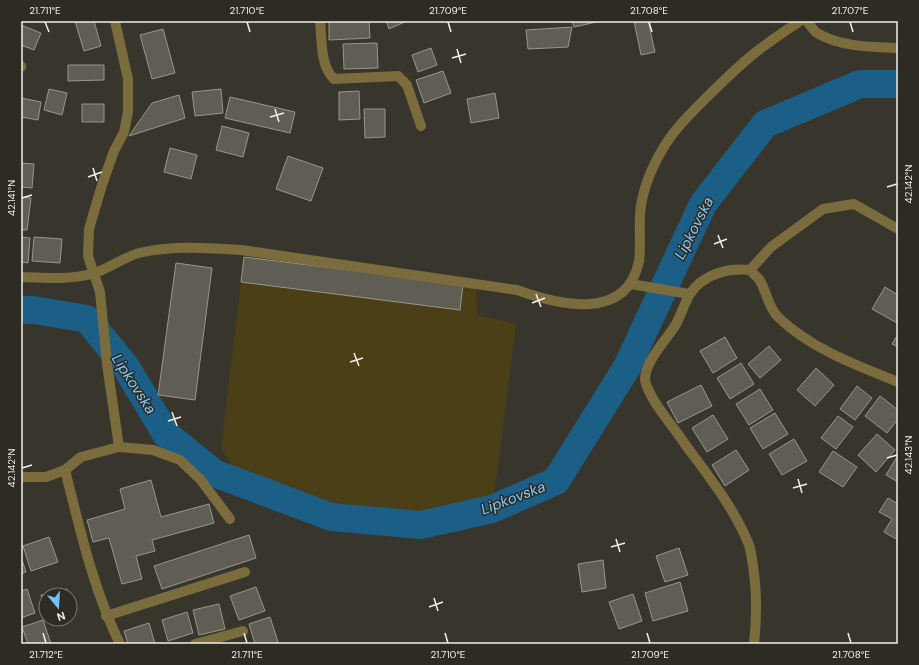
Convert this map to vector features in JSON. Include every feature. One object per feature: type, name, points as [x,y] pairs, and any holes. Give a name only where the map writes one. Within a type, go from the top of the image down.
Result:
[{"type":"street","points":[[115,21],[128,79],[128,112],[124,132],[114,151],[88,229],[88,256],[95,273],[100,292],[107,364],[120,447]]},
{"type":"street","points":[[320,21],[324,60],[328,73],[334,79],[398,76],[407,85],[421,126]]},
{"type":"street","points":[[21,277],[48,278],[78,276],[95,273],[139,253],[195,247],[241,250],[517,290],[544,300],[581,306],[601,303],[615,297],[631,284],[639,261],[640,214],[650,174],[675,130],[716,88],[755,53],[800,21]]},
{"type":"street","points":[[807,21],[816,32],[831,40],[875,47],[898,48]]},
{"type":"street","points":[[750,270],[771,247],[824,209],[854,204],[898,229]]},
{"type":"street","points":[[754,644],[757,612],[756,584],[750,546],[739,524],[713,482],[657,404],[646,383],[645,374],[651,361],[675,325],[689,294],[701,282],[716,273],[734,268],[750,270],[760,281],[766,298],[777,316],[802,336],[832,355],[898,382]]},
{"type":"street","points":[[631,284],[689,294]]},
{"type":"street","points":[[21,477],[46,477],[65,470],[81,458],[120,447],[153,450],[180,460],[200,479],[230,519]]},
{"type":"street","points":[[65,470],[87,558],[106,616],[120,644]]},
{"type":"street","points":[[106,616],[246,572]]},
{"type":"street","points":[[195,644],[243,631]]},
{"type":"shaded area","points":[[244,257],[476,286],[477,315],[516,324],[493,496],[421,515],[341,507],[236,472],[221,448]]},
{"type":"building","points":[[75,21],[94,21],[101,46],[84,51]]},
{"type":"building","points":[[329,21],[369,21],[370,38],[329,40]]},
{"type":"building","points":[[386,21],[407,21],[389,29]]},
{"type":"building","points":[[572,21],[601,21],[574,27]]},
{"type":"building","points":[[634,21],[648,21],[655,52],[641,55]]},
{"type":"building","points":[[21,25],[41,33],[34,50],[21,45]]},
{"type":"building","points":[[572,27],[568,47],[528,49],[526,30]]},
{"type":"building","points":[[163,29],[175,73],[152,79],[140,35]]},
{"type":"building","points":[[377,43],[378,68],[344,69],[343,44]]},
{"type":"building","points":[[431,48],[437,65],[418,72],[412,55]]},
{"type":"building","points":[[68,65],[104,65],[104,80],[68,81]]},
{"type":"building","points":[[443,71],[451,93],[424,103],[416,80]]},
{"type":"building","points":[[49,89],[67,93],[62,115],[44,110]]},
{"type":"building","points":[[221,89],[223,113],[195,116],[192,92]]},
{"type":"building","points":[[359,91],[360,119],[339,120],[339,92]]},
{"type":"building","points":[[495,93],[499,118],[471,123],[467,99]]},
{"type":"building","points":[[179,95],[185,118],[129,136],[152,103]]},
{"type":"building","points":[[230,97],[295,112],[290,133],[225,118]]},
{"type":"building","points":[[21,98],[41,102],[38,120],[21,117]]},
{"type":"building","points":[[82,104],[104,104],[104,122],[82,122]]},
{"type":"building","points":[[364,109],[385,109],[385,137],[365,138]]},
{"type":"building","points":[[222,126],[249,133],[243,157],[216,150]]},
{"type":"building","points":[[170,148],[197,155],[191,179],[164,172]]},
{"type":"building","points":[[288,156],[323,168],[311,201],[276,189]]},
{"type":"building","points":[[21,163],[34,164],[32,188],[21,187]]},
{"type":"building","points":[[21,197],[31,198],[27,230],[21,230]]},
{"type":"building","points":[[21,237],[30,238],[28,263],[21,262]]},
{"type":"building","points":[[34,237],[62,239],[60,263],[32,261]]},
{"type":"building","points":[[244,257],[463,284],[460,310],[241,282]]},
{"type":"building","points":[[176,263],[212,268],[195,400],[158,395]]},
{"type":"building","points":[[885,287],[898,295],[897,323],[872,309]]},
{"type":"building","points":[[898,334],[898,347],[892,344]]},
{"type":"building","points":[[725,337],[737,358],[713,373],[700,351]]},
{"type":"building","points":[[769,346],[781,360],[760,378],[748,364]]},
{"type":"building","points":[[741,363],[754,384],[730,399],[717,378]]},
{"type":"building","points":[[816,368],[834,385],[815,406],[797,390]]},
{"type":"building","points":[[701,385],[712,406],[678,423],[667,402]]},
{"type":"building","points":[[857,386],[872,398],[855,420],[840,409]]},
{"type":"building","points":[[760,389],[773,410],[749,425],[736,404]]},
{"type":"building","points":[[880,396],[898,410],[898,419],[887,433],[865,416]]},
{"type":"building","points":[[775,413],[788,434],[763,449],[750,428]]},
{"type":"building","points":[[713,415],[728,439],[707,452],[692,428]]},
{"type":"building","points":[[838,416],[853,427],[836,449],[821,438]]},
{"type":"building","points":[[877,434],[895,450],[876,472],[858,455]]},
{"type":"building","points":[[794,439],[807,461],[782,475],[769,454]]},
{"type":"building","points":[[736,450],[749,470],[725,486],[712,465]]},
{"type":"building","points":[[833,451],[857,467],[843,487],[819,472]]},
{"type":"building","points":[[898,455],[898,482],[886,475]]},
{"type":"building","points":[[151,480],[161,517],[209,504],[214,523],[152,540],[155,551],[136,556],[142,579],[122,584],[109,538],[93,542],[87,520],[125,509],[120,489]]},
{"type":"building","points":[[888,498],[898,504],[898,540],[884,532],[892,519],[879,512]]},
{"type":"building","points":[[249,535],[256,558],[162,589],[154,566]]},
{"type":"building","points":[[49,537],[58,562],[31,571],[23,546]]},
{"type":"building","points":[[679,548],[688,575],[665,582],[656,556]]},
{"type":"building","points":[[21,557],[26,572],[21,574]]},
{"type":"building","points":[[603,560],[606,588],[582,592],[578,564]]},
{"type":"building","points":[[680,582],[688,611],[653,621],[645,593]]},
{"type":"building","points":[[256,587],[265,611],[239,620],[230,596]]},
{"type":"building","points":[[27,589],[35,613],[21,618],[21,591]]},
{"type":"building","points":[[633,594],[642,621],[619,629],[609,602]]},
{"type":"building","points":[[219,604],[225,629],[199,635],[193,610]]},
{"type":"building","points":[[187,612],[193,633],[168,641],[162,620]]},
{"type":"building","points":[[270,617],[278,642],[272,644],[255,644],[249,624]]},
{"type":"building","points":[[38,622],[38,627],[45,627],[51,644],[28,644],[22,627]]},
{"type":"building","points":[[149,623],[155,644],[128,644],[124,631]]},
{"type":"waterway","name":"Lipkovska","points":[[21,310],[34,310],[87,319],[126,367],[166,434],[214,473],[331,517],[421,525],[492,509],[556,481],[627,367],[703,204],[765,124],[860,84],[898,84]]}]
